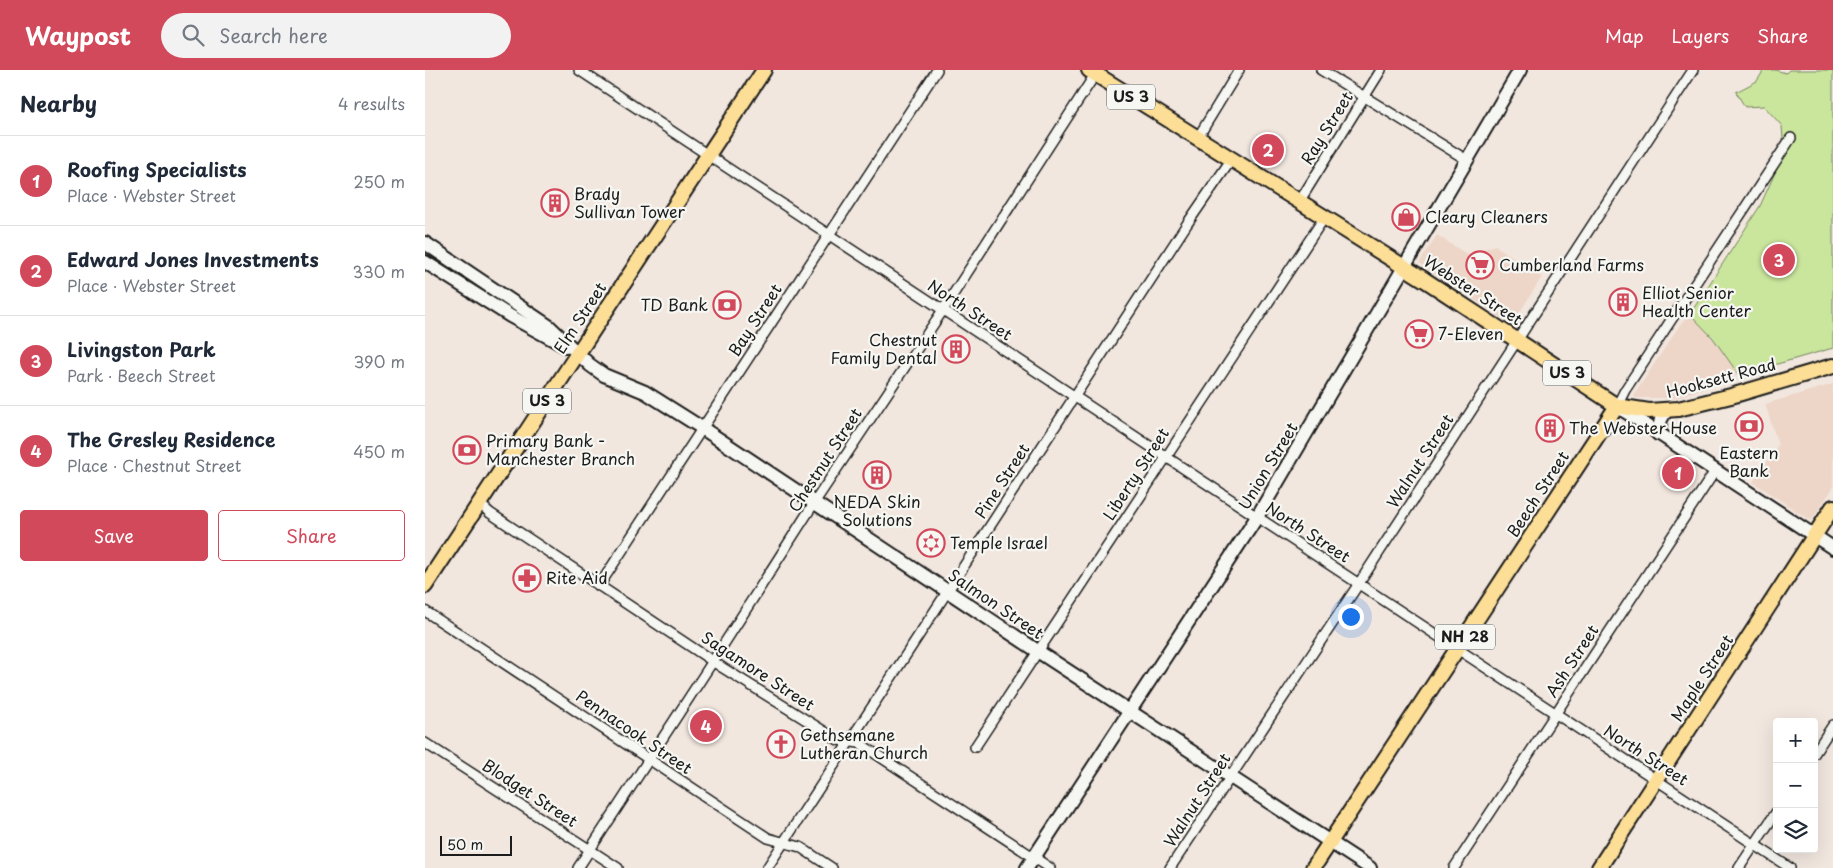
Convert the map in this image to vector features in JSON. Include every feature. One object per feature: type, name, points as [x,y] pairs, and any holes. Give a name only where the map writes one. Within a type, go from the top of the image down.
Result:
[{"type":"main road","name":"Elm Street","points":[[425,586],[764,70]]},
{"type":"main road","name":"Webster Street","points":[[1094,72],[1197,139],[1405,267],[1617,406]]},
{"type":"main road","name":"Hooksett Road","points":[[1617,406],[1642,411],[1666,411],[1722,398],[1833,366]]},
{"type":"main road","name":"Beech Street","points":[[1313,868],[1617,406]]},
{"type":"main road","name":"Maple Street","points":[[1599,868],[1833,507]]},
{"type":"street","name":"Bay Street","points":[[599,586],[937,70]]},
{"type":"street","points":[[1197,139],[1239,70]]},
{"type":"street","points":[[1321,70],[1467,160]]},
{"type":"street","name":"Ray Street","points":[[1299,202],[1381,70]]},
{"type":"street","name":"Union Street","points":[[1031,863],[1257,517],[1521,70]]},
{"type":"street","name":"Walnut Street","points":[[1170,868],[1359,584],[1693,70]]},
{"type":"street","name":"North Street","points":[[582,71],[1791,868]]},
{"type":"street","name":"Chestnut Street","points":[[578,868],[713,662],[814,503],[943,310],[1094,72]]},
{"type":"street","name":"Beech Street","points":[[1617,406],[1625,390],[1791,138]]},
{"type":"street","name":"Pine Street","points":[[767,868],[1193,215],[1231,160]]},
{"type":"street","name":"Liberty Street","points":[[975,747],[1039,652],[1165,456],[1324,218]]},
{"type":"street","points":[[425,243],[551,327],[578,353]]},
{"type":"street","points":[[425,262],[510,316],[578,353]]},
{"type":"street","name":"Salmon Street","points":[[578,353],[603,376],[645,392],[702,428],[1039,652],[1370,868]]},
{"type":"street","name":"Webster Street","points":[[1617,406],[1833,548]]},
{"type":"street","points":[[1659,434],[1661,419],[1666,411]]},
{"type":"street","name":"Ash Street","points":[[1454,868],[1715,471]]},
{"type":"street","name":"Sagamore Street","points":[[480,504],[490,513],[713,662],[838,740],[859,742],[1031,863],[1050,868]]},
{"type":"street","name":"Pennacook Street","points":[[425,611],[768,838],[800,847],[831,868]]},
{"type":"street","points":[[1818,748],[1833,726]]},
{"type":"street","name":"Blodget Street","points":[[425,743],[618,868]]},
{"type":"street","points":[[1739,868],[1773,817]]},
{"type":"shaded area","points":[[1437,235],[1468,255],[1495,245],[1542,277],[1513,323],[1511,324],[1419,263]]},
{"type":"shaded area","points":[[1690,314],[1713,338],[1739,375],[1676,398],[1635,398],[1634,395],[1679,326]]},
{"type":"shaded area","points":[[1833,384],[1833,488],[1811,521],[1753,482],[1778,445],[1765,404]]},
{"type":"green space","points":[[1764,70],[1786,73],[1789,70],[1833,70],[1833,348],[1739,375],[1713,338],[1690,314],[1760,206],[1784,153],[1782,126],[1764,106],[1745,107],[1736,92],[1757,81]]},
{"type":"place","name":"Edward Jones Investments","points":[[1268,150]]},
{"type":"place","name":"Brady Sullivan Tower","points":[[555,203]]},
{"type":"place","name":"Cleary Cleaners","points":[[1406,217]]},
{"type":"place","name":"Livingston Park","points":[[1779,260]]},
{"type":"place","name":"Cumberland Farms","points":[[1480,265]]},
{"type":"place","name":"Elliot Senior Health Center","points":[[1623,302]]},
{"type":"place","name":"TD Bank","points":[[727,305]]},
{"type":"place","name":"7-Eleven","points":[[1419,334]]},
{"type":"place","name":"Chestnut Family Dental","points":[[956,349]]},
{"type":"place","name":"Eastern Bank","points":[[1749,426]]},
{"type":"place","name":"The Webster House","points":[[1550,428]]},
{"type":"place","name":"Primary Bank - Manchester Branch","points":[[467,450]]},
{"type":"place","name":"Roofing Specialists","points":[[1678,473]]},
{"type":"place","name":"NEDA Skin Solutions","points":[[877,475]]},
{"type":"place","name":"Temple Israel","points":[[931,543]]},
{"type":"place","name":"Rite Aid","points":[[527,578]]},
{"type":"place","name":"The Gresley Residence","points":[[706,726]]},
{"type":"place","name":"Gethsemane Lutheran Church","points":[[781,744]]}]
